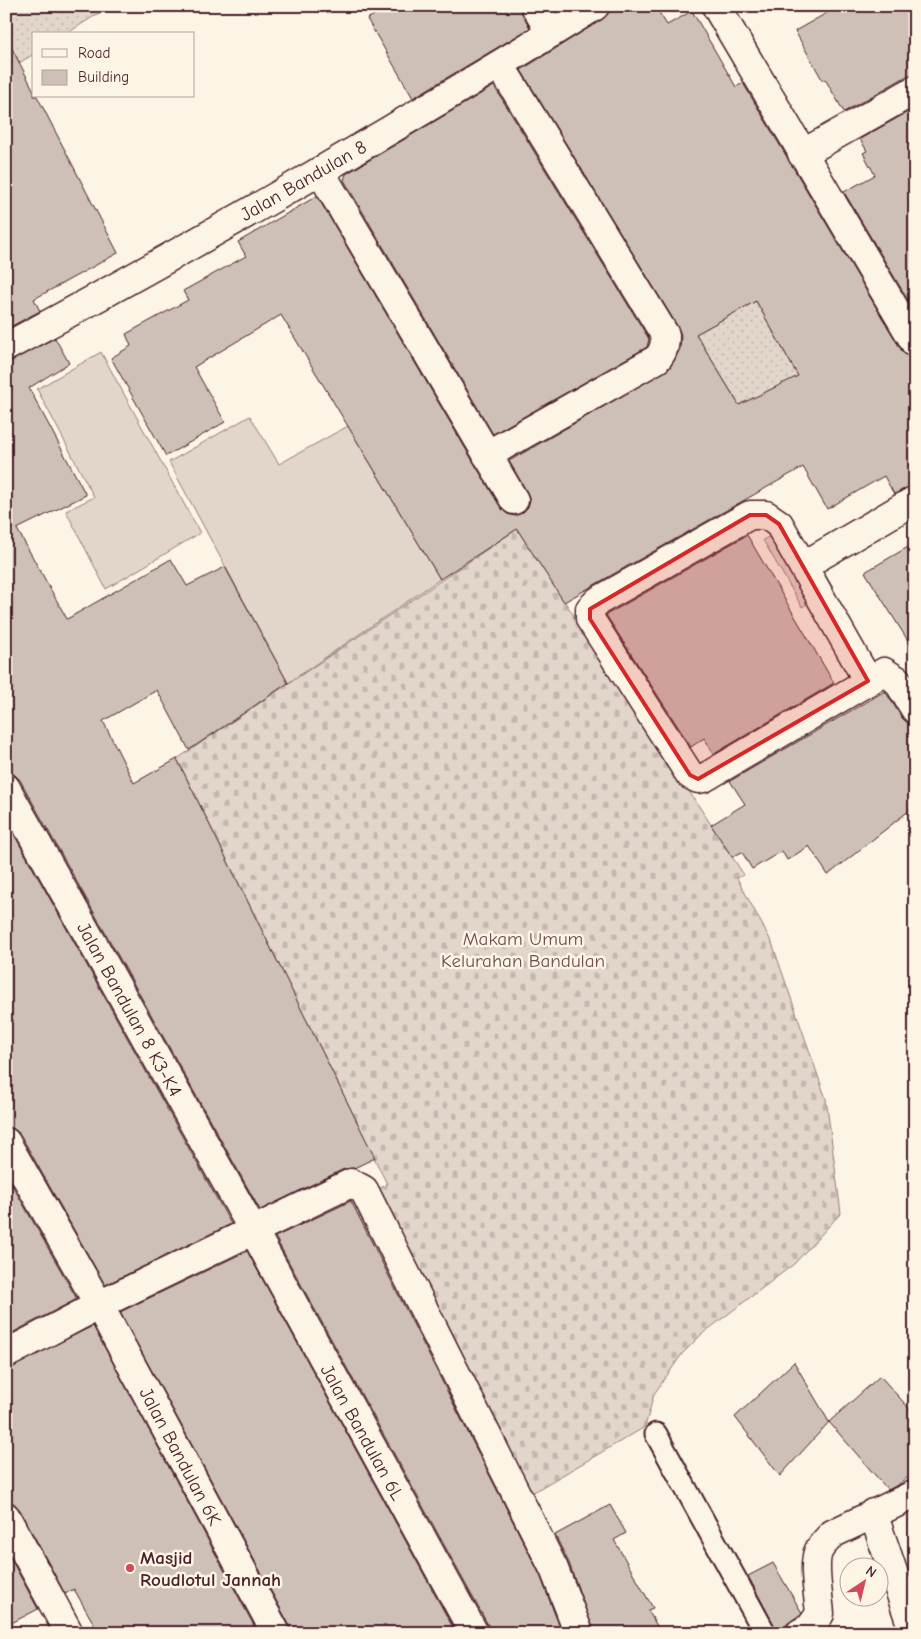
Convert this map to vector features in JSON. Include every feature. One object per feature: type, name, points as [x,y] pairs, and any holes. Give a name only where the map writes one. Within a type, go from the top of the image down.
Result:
[{"type":"street","points":[[535,6],[552,33]]},
{"type":"street","name":"Jalan Bandulan 8","points":[[6,348],[104,295],[320,171],[500,66],[595,6]]},
{"type":"street","points":[[716,6],[915,344]]},
{"type":"street","points":[[488,455],[657,359],[663,352],[665,344],[665,335],[500,66]]},
{"type":"street","points":[[802,154],[915,90]]},
{"type":"street","points":[[320,171],[514,500]]},
{"type":"street","points":[[803,566],[915,500]]},
{"type":"street","points":[[868,681],[779,524],[773,518],[760,514],[750,515],[598,601],[590,609],[590,619],[690,775],[698,779],[704,778],[884,672],[897,680],[915,709]]},
{"type":"street","name":"Jalan Bandulan 8 K3-K4","points":[[6,788],[254,1230]]},
{"type":"street","name":"Jalan Bandulan 6K","points":[[6,1142],[99,1305],[276,1633]]},
{"type":"street","points":[[6,1354],[99,1305],[351,1183],[364,1190],[554,1569],[579,1633]]},
{"type":"street","name":"Jalan Bandulan 6L","points":[[254,1230],[474,1633]]},
{"type":"street","points":[[800,1633],[810,1628],[820,1614],[817,1559],[819,1550],[832,1534],[915,1494]]},
{"type":"street","points":[[873,1514],[914,1633]]},
{"type":"street","points":[[6,1517],[69,1633]]},
{"type":"lane","points":[[656,1434],[766,1633]]},
{"type":"highlighted area","points":[[750,515],[766,515],[779,524],[868,681],[698,779],[690,775],[590,619],[590,609]]},
{"type":"green space","points":[[6,6],[110,6],[69,32],[32,32],[32,55],[19,63],[6,37]]},
{"type":"green space","points":[[756,301],[802,383],[767,403],[762,394],[739,405],[696,334]]},
{"type":"green space","points":[[101,352],[200,533],[106,589],[66,511],[94,497],[37,389]]},
{"type":"green space","points":[[250,416],[279,464],[348,426],[440,579],[288,683],[169,462]]},
{"type":"green space","points":[[794,522],[833,588],[802,607],[763,540]]},
{"type":"green space","name":"Makam Umum Kelurahan Bandulan","points":[[517,529],[744,875],[737,878],[772,943],[826,1099],[841,1213],[794,1264],[702,1334],[682,1354],[654,1394],[645,1427],[523,1498],[374,1192],[387,1184],[177,759]]},
{"type":"building","points":[[390,6],[519,6],[530,28],[413,98],[367,19]]},
{"type":"building","points":[[611,6],[655,6],[667,25],[692,11],[736,87],[743,83],[902,351],[907,356],[915,359],[915,484],[894,494],[884,476],[827,509],[803,467],[564,602],[517,529],[440,579],[281,315],[194,367],[225,422],[166,456],[111,358],[131,346],[126,334],[188,300],[183,291],[246,256],[238,242],[317,196],[474,463],[501,508],[507,514],[515,516],[522,513],[528,507],[530,500],[509,461],[669,369],[680,349],[681,335],[678,327],[521,70],[608,14]],"holes":[[[756,301],[798,376],[739,405],[696,334]]]},
{"type":"building","points":[[839,6],[915,6],[915,74],[907,76],[844,112],[825,79],[823,81],[795,31]]},
{"type":"building","points":[[6,37],[32,87],[32,98],[38,98],[118,253],[34,299],[40,311],[6,329]]},
{"type":"building","points":[[494,86],[649,339],[647,347],[493,434],[344,180],[346,174]]},
{"type":"building","points":[[915,108],[915,312],[844,192],[875,175],[863,153],[867,151],[860,139]]},
{"type":"building","points":[[55,338],[69,363],[29,388],[86,495],[17,529],[67,619],[171,559],[187,586],[225,567],[288,683],[189,750],[157,690],[103,721],[134,783],[177,759],[375,1158],[354,1168],[344,1169],[260,1210],[20,780],[14,774],[6,772],[6,363]]},
{"type":"building","points":[[747,535],[834,683],[714,754],[704,738],[691,747],[606,615]]},
{"type":"building","points":[[915,543],[915,652],[865,572]]},
{"type":"building","points":[[885,691],[902,718],[908,723],[915,725],[915,806],[828,875],[809,846],[787,860],[782,851],[752,869],[742,852],[732,857],[711,825],[745,804],[730,781]]},
{"type":"building","points":[[6,820],[231,1224],[105,1285],[20,1134],[6,1126]]},
{"type":"building","points":[[6,1174],[77,1299],[6,1336]]},
{"type":"building","points":[[351,1201],[540,1575],[562,1633],[490,1633],[488,1625],[275,1237]]},
{"type":"building","points":[[247,1251],[456,1633],[292,1633],[290,1626],[120,1312]]},
{"type":"building","points":[[93,1326],[258,1633],[99,1633],[74,1589],[65,1594],[20,1510],[14,1503],[6,1501],[6,1369]]},
{"type":"building","points":[[794,1362],[829,1422],[780,1476],[735,1417]]},
{"type":"building","points":[[880,1376],[915,1415],[915,1471],[901,1483],[888,1490],[829,1422]]},
{"type":"building","points":[[610,1505],[626,1533],[614,1540],[653,1608],[648,1610],[661,1633],[594,1633],[569,1563],[555,1535]]},
{"type":"building","points":[[6,1550],[38,1609],[6,1626]]},
{"type":"building","points":[[773,1563],[802,1613],[778,1633],[748,1576]]},
{"type":"place","name":"Masjid Roudlotul Jannah","points":[[130,1568]]}]
